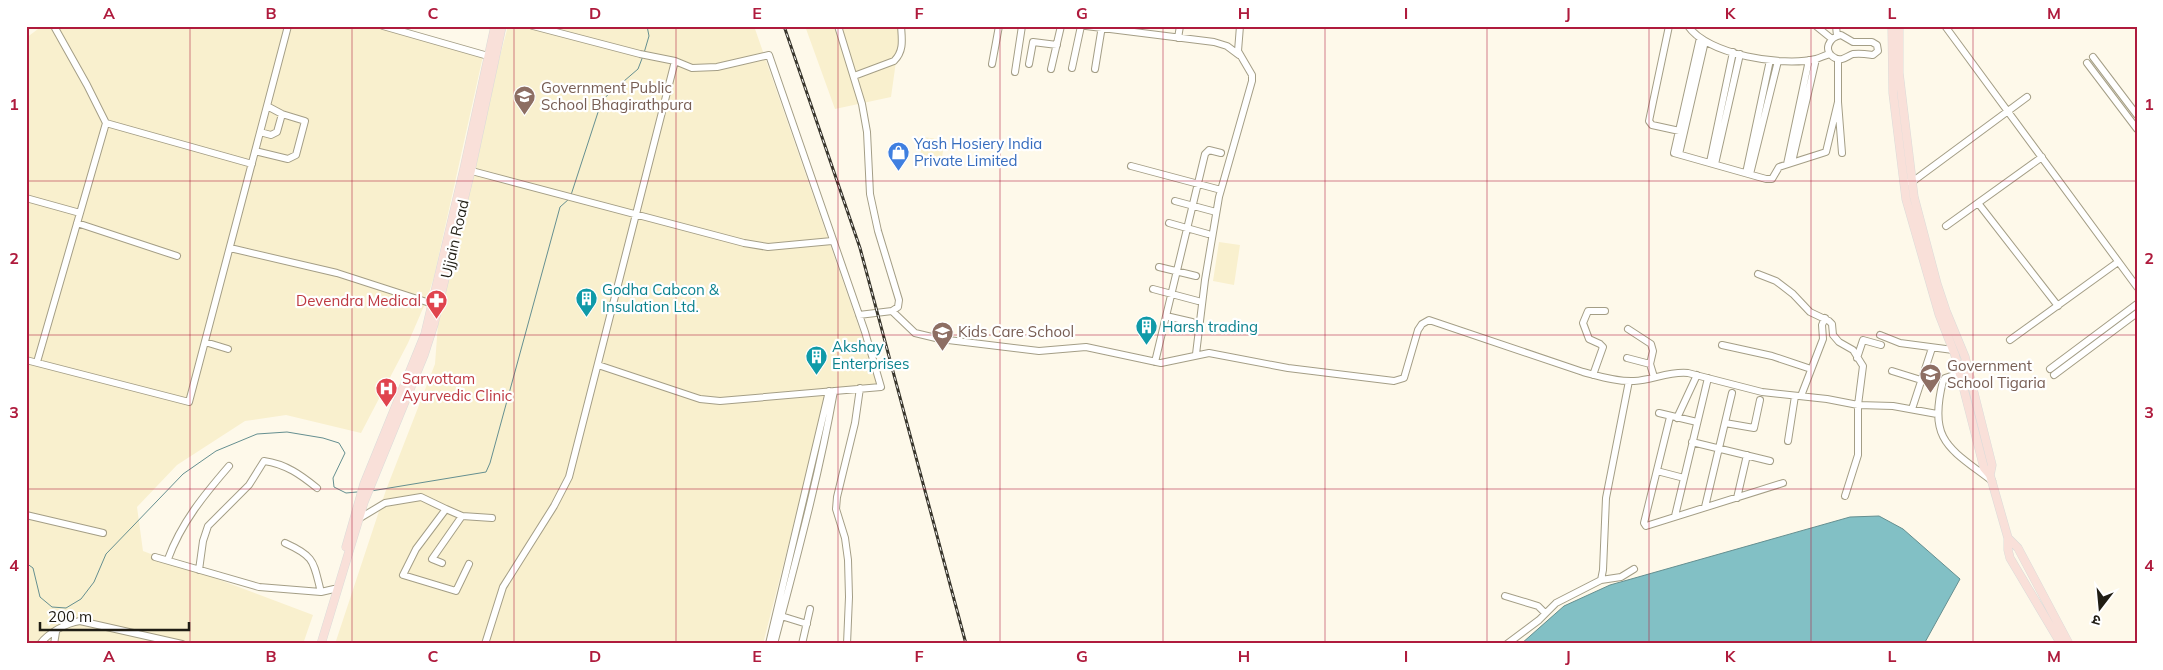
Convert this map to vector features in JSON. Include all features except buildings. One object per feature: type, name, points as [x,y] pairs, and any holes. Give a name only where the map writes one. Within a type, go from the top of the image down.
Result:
[{"type":"main road","name":"Ujjain Road","points":[[468,170],[495,26]]},
{"type":"main road","name":"Ujjain Road","points":[[316,644],[367,485],[436,305],[502,26]]},
{"type":"main road","points":[[1892,26],[1893,93],[1906,199],[1939,314],[1960,373],[1984,468],[1991,478],[2008,538],[2010,558],[2061,644]]},
{"type":"main road","points":[[1899,26],[1899,73],[1912,182],[1937,284],[1964,357],[1983,425],[1992,465],[1991,478]]},
{"type":"main road","name":"Ujjain Road","points":[[321,644],[360,518],[361,502]]},
{"type":"main road","points":[[2008,538],[2018,548],[2069,644]]},
{"type":"street","points":[[26,360],[189,402],[288,26]]},
{"type":"street","points":[[383,26],[488,56]]},
{"type":"street","points":[[411,34],[413,26]]},
{"type":"street","points":[[533,26],[640,54],[675,61],[692,68],[717,67],[769,55],[859,315],[881,387],[720,401],[700,399],[598,365]]},
{"type":"street","points":[[838,26],[862,104],[867,132],[870,194],[878,231],[899,300],[898,307],[892,311],[859,315]]},
{"type":"street","points":[[854,76],[894,61],[903,44],[902,26]]},
{"type":"street","points":[[992,64],[999,26]]},
{"type":"street","points":[[1015,72],[1022,26]]},
{"type":"street","points":[[1051,69],[1061,26]]},
{"type":"street","points":[[1072,68],[1081,26]]},
{"type":"street","points":[[1086,26],[1128,29],[1214,42],[1226,46],[1240,55]]},
{"type":"street","points":[[1178,38],[1180,26]]},
{"type":"street","points":[[1196,354],[1216,212],[1252,81],[1252,75],[1240,55],[1238,44],[1240,26]]},
{"type":"street","points":[[1669,26],[1649,121],[1652,125],[1682,131]]},
{"type":"street","points":[[1688,26],[1702,40],[1737,53],[1770,60],[1812,60],[1830,54]]},
{"type":"street","points":[[1816,26],[1834,37],[1845,36],[1856,42],[1874,42],[1878,48]]},
{"type":"street","points":[[1836,26],[1834,37],[1828,48],[1830,54],[1838,59],[1852,55],[1873,55],[1877,52],[1878,48]]},
{"type":"street","points":[[1945,26],[2137,287]]},
{"type":"street","points":[[1095,69],[1102,27]]},
{"type":"street","points":[[37,362],[106,123],[55,28]]},
{"type":"street","points":[[1702,40],[1677,154],[1772,179],[1779,167],[1826,152],[1838,102]]},
{"type":"street","points":[[1029,64],[1033,42],[1057,45]]},
{"type":"street","points":[[1878,48],[1892,48]]},
{"type":"street","points":[[1712,163],[1737,53]]},
{"type":"street","points":[[2093,57],[2137,115]]},
{"type":"street","points":[[1838,59],[1838,102],[1842,154]]},
{"type":"street","points":[[1748,173],[1770,60]]},
{"type":"street","points":[[1789,163],[1812,60]]},
{"type":"street","points":[[485,644],[503,587],[554,506],[569,477],[675,61]]},
{"type":"street","points":[[1748,173],[1778,61]]},
{"type":"street","points":[[2087,63],[2137,130]]},
{"type":"street","points":[[1903,183],[1912,182],[2027,97]]},
{"type":"street","points":[[255,151],[288,159],[296,155],[305,121],[282,114],[267,106]]},
{"type":"street","points":[[260,132],[271,135],[277,132],[282,114]]},
{"type":"street","points":[[106,123],[252,164]]},
{"type":"street","points":[[1155,362],[1207,151],[1221,153]]},
{"type":"street","points":[[1946,226],[2042,158]]},
{"type":"street","points":[[1131,166],[1221,190]]},
{"type":"street","points":[[468,170],[700,232],[768,247],[832,241]]},
{"type":"street","points":[[26,198],[80,214]]},
{"type":"street","points":[[1175,201],[1216,212]]},
{"type":"street","points":[[1978,203],[2058,306]]},
{"type":"street","points":[[77,223],[178,256]]},
{"type":"street","points":[[1169,223],[1208,234]]},
{"type":"street","points":[[230,248],[337,273],[436,305]]},
{"type":"street","points":[[2010,340],[2118,262]]},
{"type":"street","points":[[1159,267],[1196,276]]},
{"type":"street","points":[[1758,274],[1776,281],[1793,294],[1810,312],[1826,318],[1832,324],[1833,335],[1839,342],[1854,350],[1864,369],[1858,405],[1858,455],[1845,496]]},
{"type":"street","points":[[1152,289],[1198,301]]},
{"type":"street","points":[[2050,369],[2137,304]]},
{"type":"street","points":[[892,311],[915,333],[922,336],[1039,350],[1086,348],[1166,363],[1196,354],[1209,353],[1288,368],[1394,381],[1404,378],[1418,330],[1422,324],[1429,320],[1593,375],[1629,381],[1677,372],[1697,375],[1762,392],[1858,405],[1881,405],[1937,414]]},
{"type":"street","points":[[1593,375],[1603,347],[1589,339],[1583,323],[1588,311],[1605,311]]},
{"type":"street","points":[[2054,375],[2137,313]]},
{"type":"street","points":[[1166,316],[1192,322]]},
{"type":"street","points":[[1788,441],[1798,396],[1824,336],[1822,325],[1826,318]]},
{"type":"street","points":[[1628,329],[1651,344],[1653,351],[1650,364],[1654,377]]},
{"type":"street","points":[[1824,336],[1833,335]]},
{"type":"street","points":[[1880,335],[1900,343],[1953,350]]},
{"type":"street","points":[[1857,358],[1863,340],[1881,344]]},
{"type":"street","points":[[205,342],[228,349]]},
{"type":"street","points":[[1722,345],[1772,356],[1811,369]]},
{"type":"street","points":[[1912,409],[1932,348]]},
{"type":"street","points":[[1627,358],[1650,364]]},
{"type":"street","points":[[1892,371],[1921,380]]},
{"type":"street","points":[[1960,373],[1945,378],[1943,381],[1937,414],[1940,431],[1950,448],[1991,478]]},
{"type":"street","points":[[1697,375],[1673,417],[1644,525],[1648,526],[1783,483]]},
{"type":"street","points":[[1675,516],[1708,378]]},
{"type":"street","points":[[1601,580],[1606,498],[1629,381]]},
{"type":"street","points":[[847,644],[850,597],[848,560],[845,538],[836,509],[837,497],[855,423],[860,388]]},
{"type":"street","points":[[774,644],[831,391]]},
{"type":"street","points":[[1705,507],[1732,393]]},
{"type":"street","points":[[1725,423],[1754,428],[1760,400]]},
{"type":"street","points":[[1659,413],[1697,422]]},
{"type":"street","points":[[1692,442],[1770,461]]},
{"type":"street","points":[[1737,498],[1747,455]]},
{"type":"street","points":[[199,570],[203,541],[208,526],[249,485],[264,461],[293,470],[317,488]]},
{"type":"street","points":[[168,559],[179,531],[199,502],[229,466]]},
{"type":"street","points":[[1657,471],[1684,478]]},
{"type":"street","points":[[360,518],[385,503],[421,497],[462,516],[492,518]]},
{"type":"street","points":[[446,509],[416,549],[403,575],[456,591],[469,564]]},
{"type":"street","points":[[26,515],[103,534]]},
{"type":"street","points":[[442,563],[432,559],[462,516]]},
{"type":"street","points":[[285,543],[310,557],[316,568],[321,592]]},
{"type":"street","points":[[155,557],[168,559],[259,587],[321,592],[334,589]]},
{"type":"street","points":[[1507,644],[1539,620],[1556,603],[1601,580],[1621,577],[1634,569]]},
{"type":"street","points":[[1505,596],[1538,606],[1545,613]]},
{"type":"street","points":[[802,644],[810,609]]},
{"type":"street","points":[[779,616],[806,624]]},
{"type":"street","points":[[769,644],[779,616]]},
{"type":"street","points":[[40,644],[46,636],[70,623],[80,621],[182,644]]},
{"type":"street","points":[[54,644],[56,632]]},
{"type":"shaded area","points":[[42,26],[377,26],[483,56],[434,277],[427,299],[408,343],[361,433],[286,415],[245,421],[177,465],[137,507],[143,551],[313,615],[303,644],[26,644],[26,38]]},
{"type":"shaded area","points":[[508,26],[754,26],[879,385],[828,390],[763,644],[335,644],[386,490],[435,364],[439,310],[476,146]]},
{"type":"shaded area","points":[[805,26],[901,26],[891,97],[835,109]]},
{"type":"shaded area","points":[[923,137],[945,140],[942,157],[920,155]]},
{"type":"shaded area","points":[[1219,242],[1240,245],[1234,285],[1213,281]]},
{"type":"water","points":[[1879,516],[1903,529],[1960,579],[1924,644],[1521,644],[1564,606],[1610,585],[1850,517]]},
{"type":"waterway","points":[[644,53],[649,36],[647,26]]},
{"type":"waterway","points":[[571,195],[602,100],[638,69],[643,56]]},
{"type":"waterway","points":[[371,491],[486,472],[560,207],[569,199]]},
{"type":"waterway","points":[[26,563],[33,568],[40,597],[52,607],[66,608],[81,599],[94,582],[106,554],[183,474],[216,451],[257,434],[287,432],[323,438],[339,443],[345,453],[333,478],[334,487],[346,493],[357,492]]},
{"type":"railway","points":[[784,26],[860,248],[966,644]]},
{"type":"place","name":"Government Public School Bhagirathpura","points":[[525,116]]},
{"type":"place","name":"Yash Hosiery India Private Limited","points":[[898,172]]},
{"type":"place","name":"Godha Cabcon & Insulation Ltd.","points":[[586,318]]},
{"type":"place","name":"Devendra Medical","points":[[437,320]]},
{"type":"place","name":"Harsh trading","points":[[1146,346]]},
{"type":"place","name":"Kids Care School","points":[[942,351]]},
{"type":"place","name":"Akshay Enterprises","points":[[816,375]]},
{"type":"place","name":"Government School Tigaria","points":[[1931,394]]},
{"type":"place","name":"Sarvottam Ayurvedic Clinic","points":[[386,407]]}]
